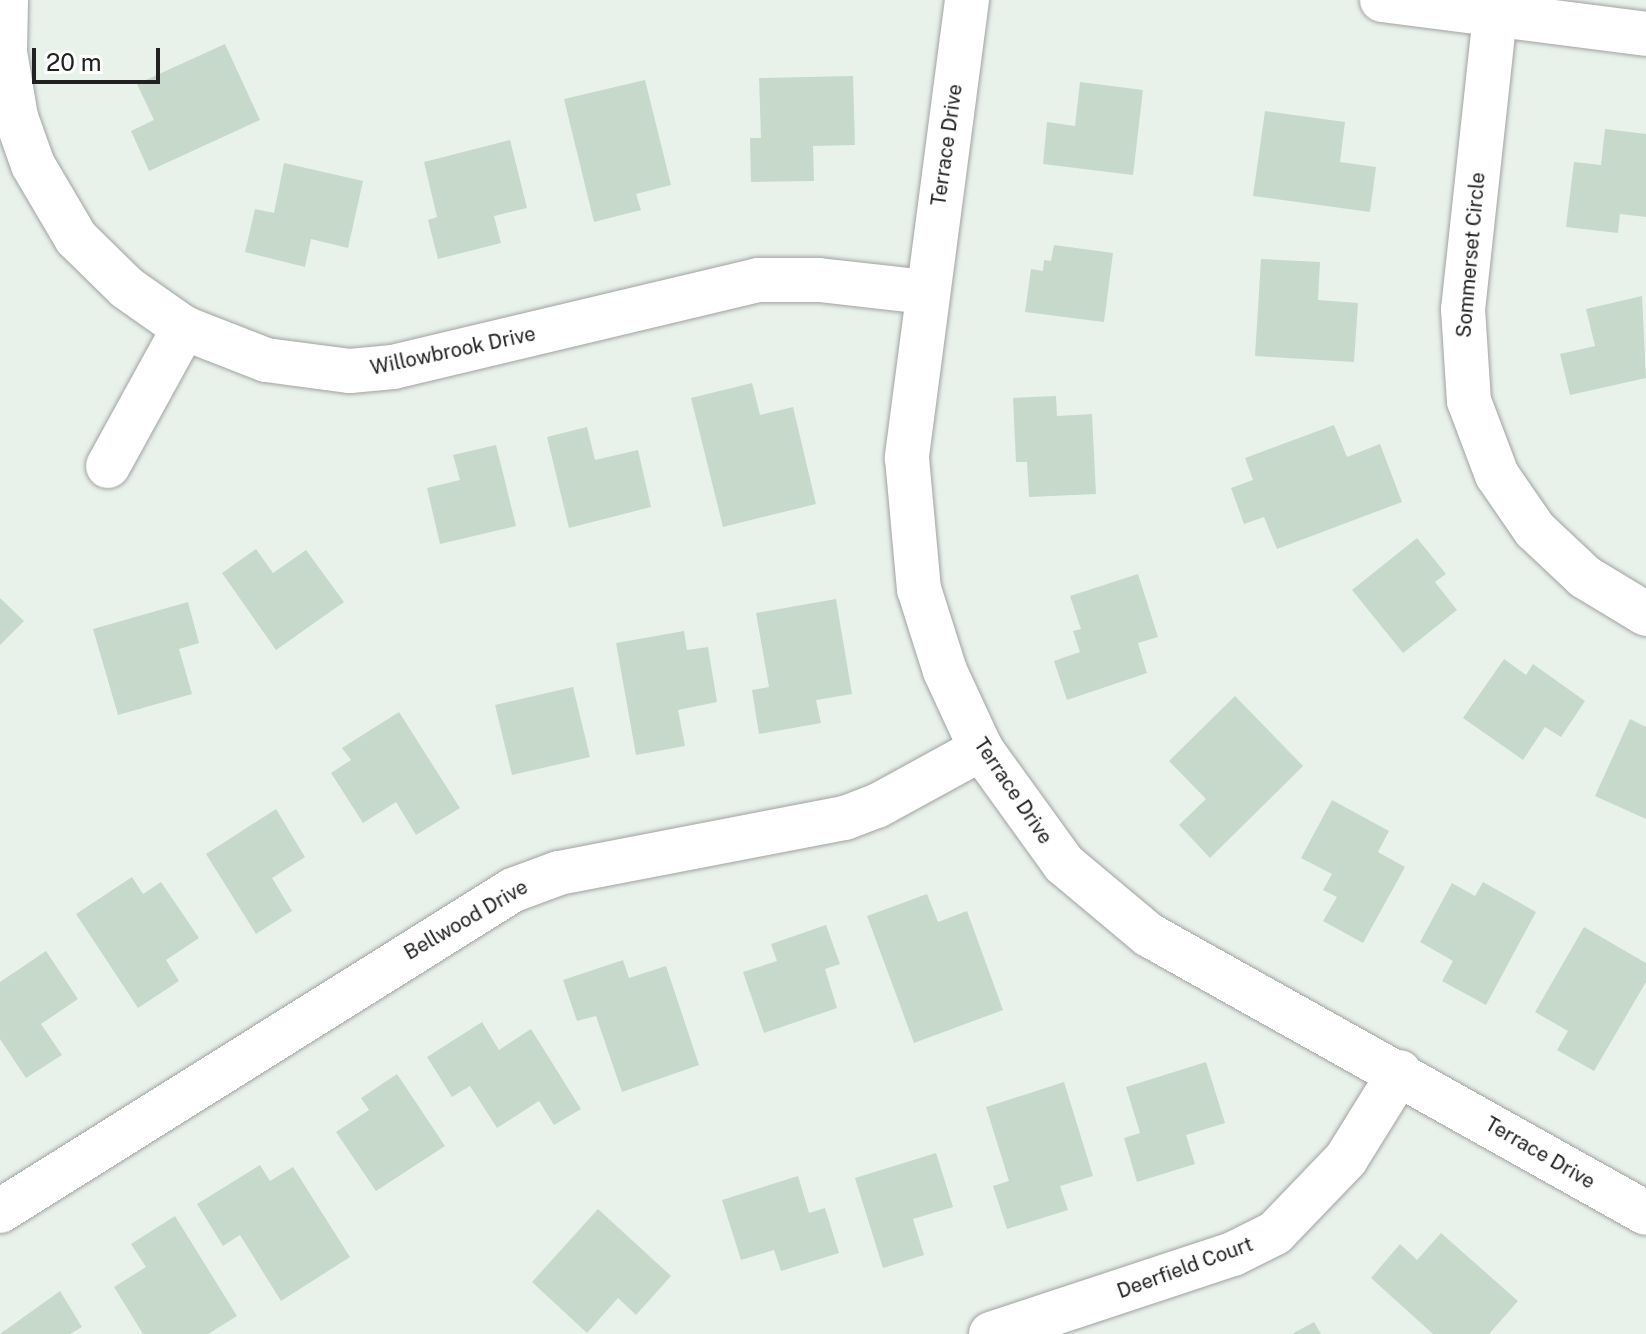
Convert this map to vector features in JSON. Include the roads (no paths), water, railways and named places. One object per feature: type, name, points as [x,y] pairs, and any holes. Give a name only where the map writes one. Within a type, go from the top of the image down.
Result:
[{"type":"street","name":"Willowbrook Drive","points":[[6,0],[11,100],[53,204],[103,267],[184,328],[266,360],[350,371],[438,359],[758,280],[819,280],[926,292]]},
{"type":"street","name":"Terrace Drive","points":[[967,0],[908,431],[912,546],[945,671],[981,749],[1029,821],[1106,902],[1149,935],[1400,1072],[1646,1213]]},
{"type":"street","points":[[1382,0],[1646,34]]},
{"type":"street","name":"Sommerset Circle","points":[[1495,15],[1463,309],[1469,401],[1497,475],[1535,530],[1585,577],[1646,614]]},
{"type":"street","points":[[108,466],[184,328]]},
{"type":"street","name":"Bellwood Drive","points":[[0,1211],[513,890],[559,873],[845,818],[877,806],[981,749]]},
{"type":"street","name":"Deerfield Court","points":[[991,1334],[1233,1254],[1275,1233],[1340,1168],[1400,1072]]}]
